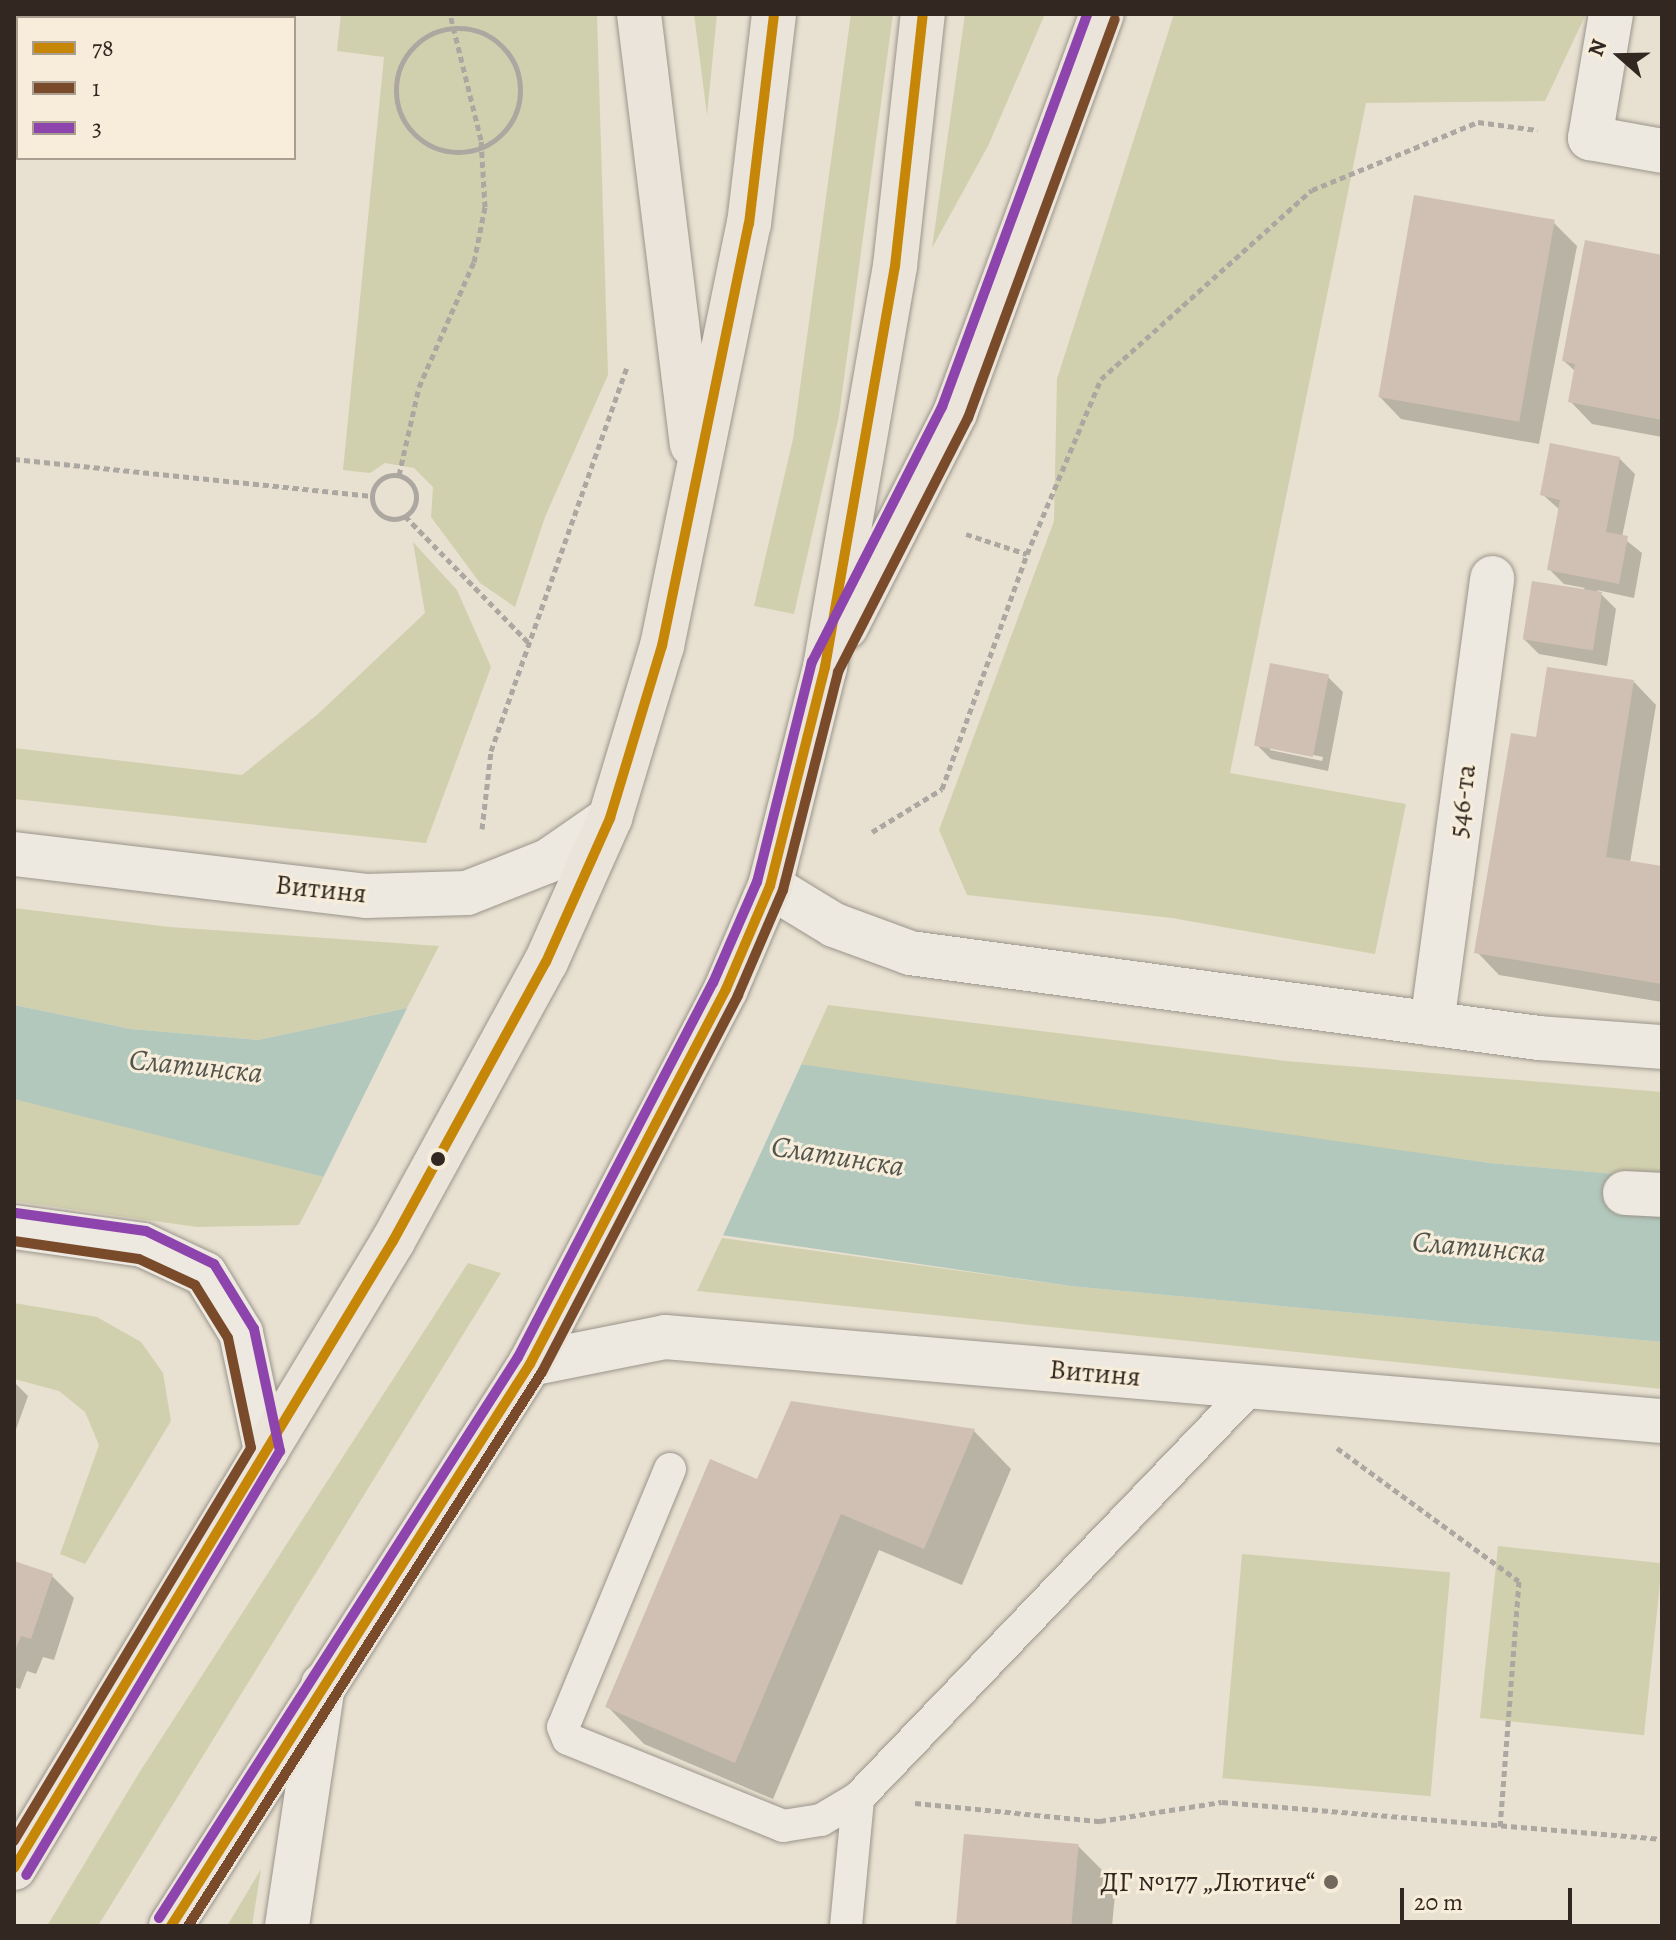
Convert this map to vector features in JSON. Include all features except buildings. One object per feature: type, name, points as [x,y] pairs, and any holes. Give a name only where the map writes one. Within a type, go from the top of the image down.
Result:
[{"type":"main road","points":[[639,14],[697,480]]},
{"type":"main road","points":[[14,1868],[107,1708],[393,1241],[546,962],[610,818],[662,646],[697,480],[749,224],[774,14]]},
{"type":"main road","points":[[171,1926],[530,1364],[726,989],[770,886],[825,667],[895,266],[923,14]]},
{"type":"main road","points":[[825,667],[955,413],[1102,14]]},
{"type":"street","points":[[1611,14],[1590,138],[1662,151]]},
{"type":"street","name":"546-та","points":[[1432,1024],[1492,578]]},
{"type":"street","name":"Витиня","points":[[14,854],[366,896],[467,893],[548,861],[610,818]]},
{"type":"street","points":[[770,886],[834,925],[910,953],[1432,1024],[1662,1047]]},
{"type":"street","points":[[14,1227],[143,1245],[205,1274],[241,1333],[266,1451]]},
{"type":"street","name":"Витиня","points":[[530,1364],[665,1337],[1662,1421]]},
{"type":"street","points":[[287,1926],[323,1685]]},
{"type":"street","points":[[14,1829],[107,1708]]},
{"type":"lane","points":[[670,1469],[563,1727],[568,1739],[783,1826],[821,1820],[858,1798],[1253,1386]]},
{"type":"lane","points":[[846,1926],[858,1798]]},
{"type":"path","points":[[399,475],[419,387],[474,262],[485,207],[482,151],[450,14]]},
{"type":"path","points":[[452,27],[469,27],[499,41],[519,67],[521,100],[507,130],[482,151],[447,153],[417,138],[398,111],[396,78],[410,48],[437,30],[452,27]]},
{"type":"path","points":[[872,832],[942,789],[1027,554],[1101,379],[1312,190],[1478,122],[1590,138]]},
{"type":"path","points":[[467,893],[483,825],[491,751],[633,352]]},
{"type":"path","points":[[14,459],[372,496]]},
{"type":"path","points":[[372,496],[381,479],[399,475]]},
{"type":"path","points":[[372,496],[380,514],[392,519],[405,516],[414,504],[415,490],[399,475]]},
{"type":"path","points":[[405,516],[528,642]]},
{"type":"path","points":[[966,534],[1027,554]]},
{"type":"path","points":[[1329,1442],[1519,1581],[1500,1826]]},
{"type":"path","points":[[858,1798],[1100,1821],[1222,1802],[1662,1839]]},
{"type":"green space","points":[[341,14],[597,14],[608,375],[545,517],[515,607],[480,583],[431,517],[433,487],[414,468],[385,463],[370,473],[343,470],[384,57],[337,51]]},
{"type":"green space","points":[[694,14],[717,14],[707,115]]},
{"type":"green space","points":[[851,14],[893,14],[839,416],[794,614],[754,606],[793,439]]},
{"type":"green space","points":[[965,14],[1045,14],[988,146],[932,248]]},
{"type":"green space","points":[[1174,14],[1586,14],[1545,101],[1366,103],[1230,773],[1406,804],[1375,954],[1172,918],[967,895],[939,830],[1054,521],[1057,379]]},
{"type":"green space","points":[[413,542],[457,590],[491,667],[426,843],[14,799],[14,748],[242,775],[318,714],[425,613]]},
{"type":"green space","points":[[14,908],[170,927],[439,946],[407,1008],[258,1040],[131,1029],[14,1005]]},
{"type":"green space","points":[[828,1005],[1286,1061],[1662,1092],[1662,1178],[1490,1163],[800,1067]]},
{"type":"green space","points":[[14,1099],[48,1105],[324,1177],[299,1225],[197,1227],[14,1201]]},
{"type":"green space","points":[[722,1238],[1070,1286],[1662,1342],[1662,1389],[697,1291]]},
{"type":"green space","points":[[468,1263],[501,1273],[98,1926],[47,1926],[139,1773]]},
{"type":"green space","points":[[14,1303],[97,1317],[141,1342],[163,1373],[171,1421],[85,1564],[60,1554],[99,1445],[85,1412],[59,1391],[14,1379]]},
{"type":"green space","points":[[1498,1546],[1662,1563],[1644,1735],[1480,1718]]},
{"type":"green space","points":[[1242,1554],[1450,1572],[1431,1796],[1222,1778]]},
{"type":"green space","points":[[261,1869],[252,1926],[227,1926]]},
{"type":"water","name":"Слатинска","points":[[14,1005],[131,1029],[258,1040],[407,1008],[1490,1163],[1662,1178],[1662,1342],[1070,1286],[324,1177],[14,1099]]},
{"type":"pier","points":[[409,1004],[802,1063],[720,1242],[322,1180]]},
{"type":"transit line","name":"78","points":[[14,1868],[393,1241],[546,962],[610,818],[662,646],[749,224],[774,14]]},
{"type":"transit line","name":"78","points":[[171,1926],[530,1364],[726,989],[770,886],[825,667],[895,266],[923,14]]},
{"type":"transit line","name":"3","points":[[159,1918],[518,1357],[713,983],[757,882],[812,662],[942,407],[1087,14]]},
{"type":"transit line","name":"1","points":[[188,1926],[542,1372],[738,995],[783,890],[838,672],[968,418],[1115,19]]},
{"type":"transit line","name":"3","points":[[16,1213],[146,1231],[214,1264],[254,1329],[280,1451],[26,1875]]},
{"type":"transit line","name":"1","points":[[14,1241],[139,1259],[195,1285],[228,1338],[251,1448],[14,1841]]},
{"type":"place","name":"ДГ №177 „Лютиче“","points":[[1331,1882]]}]
